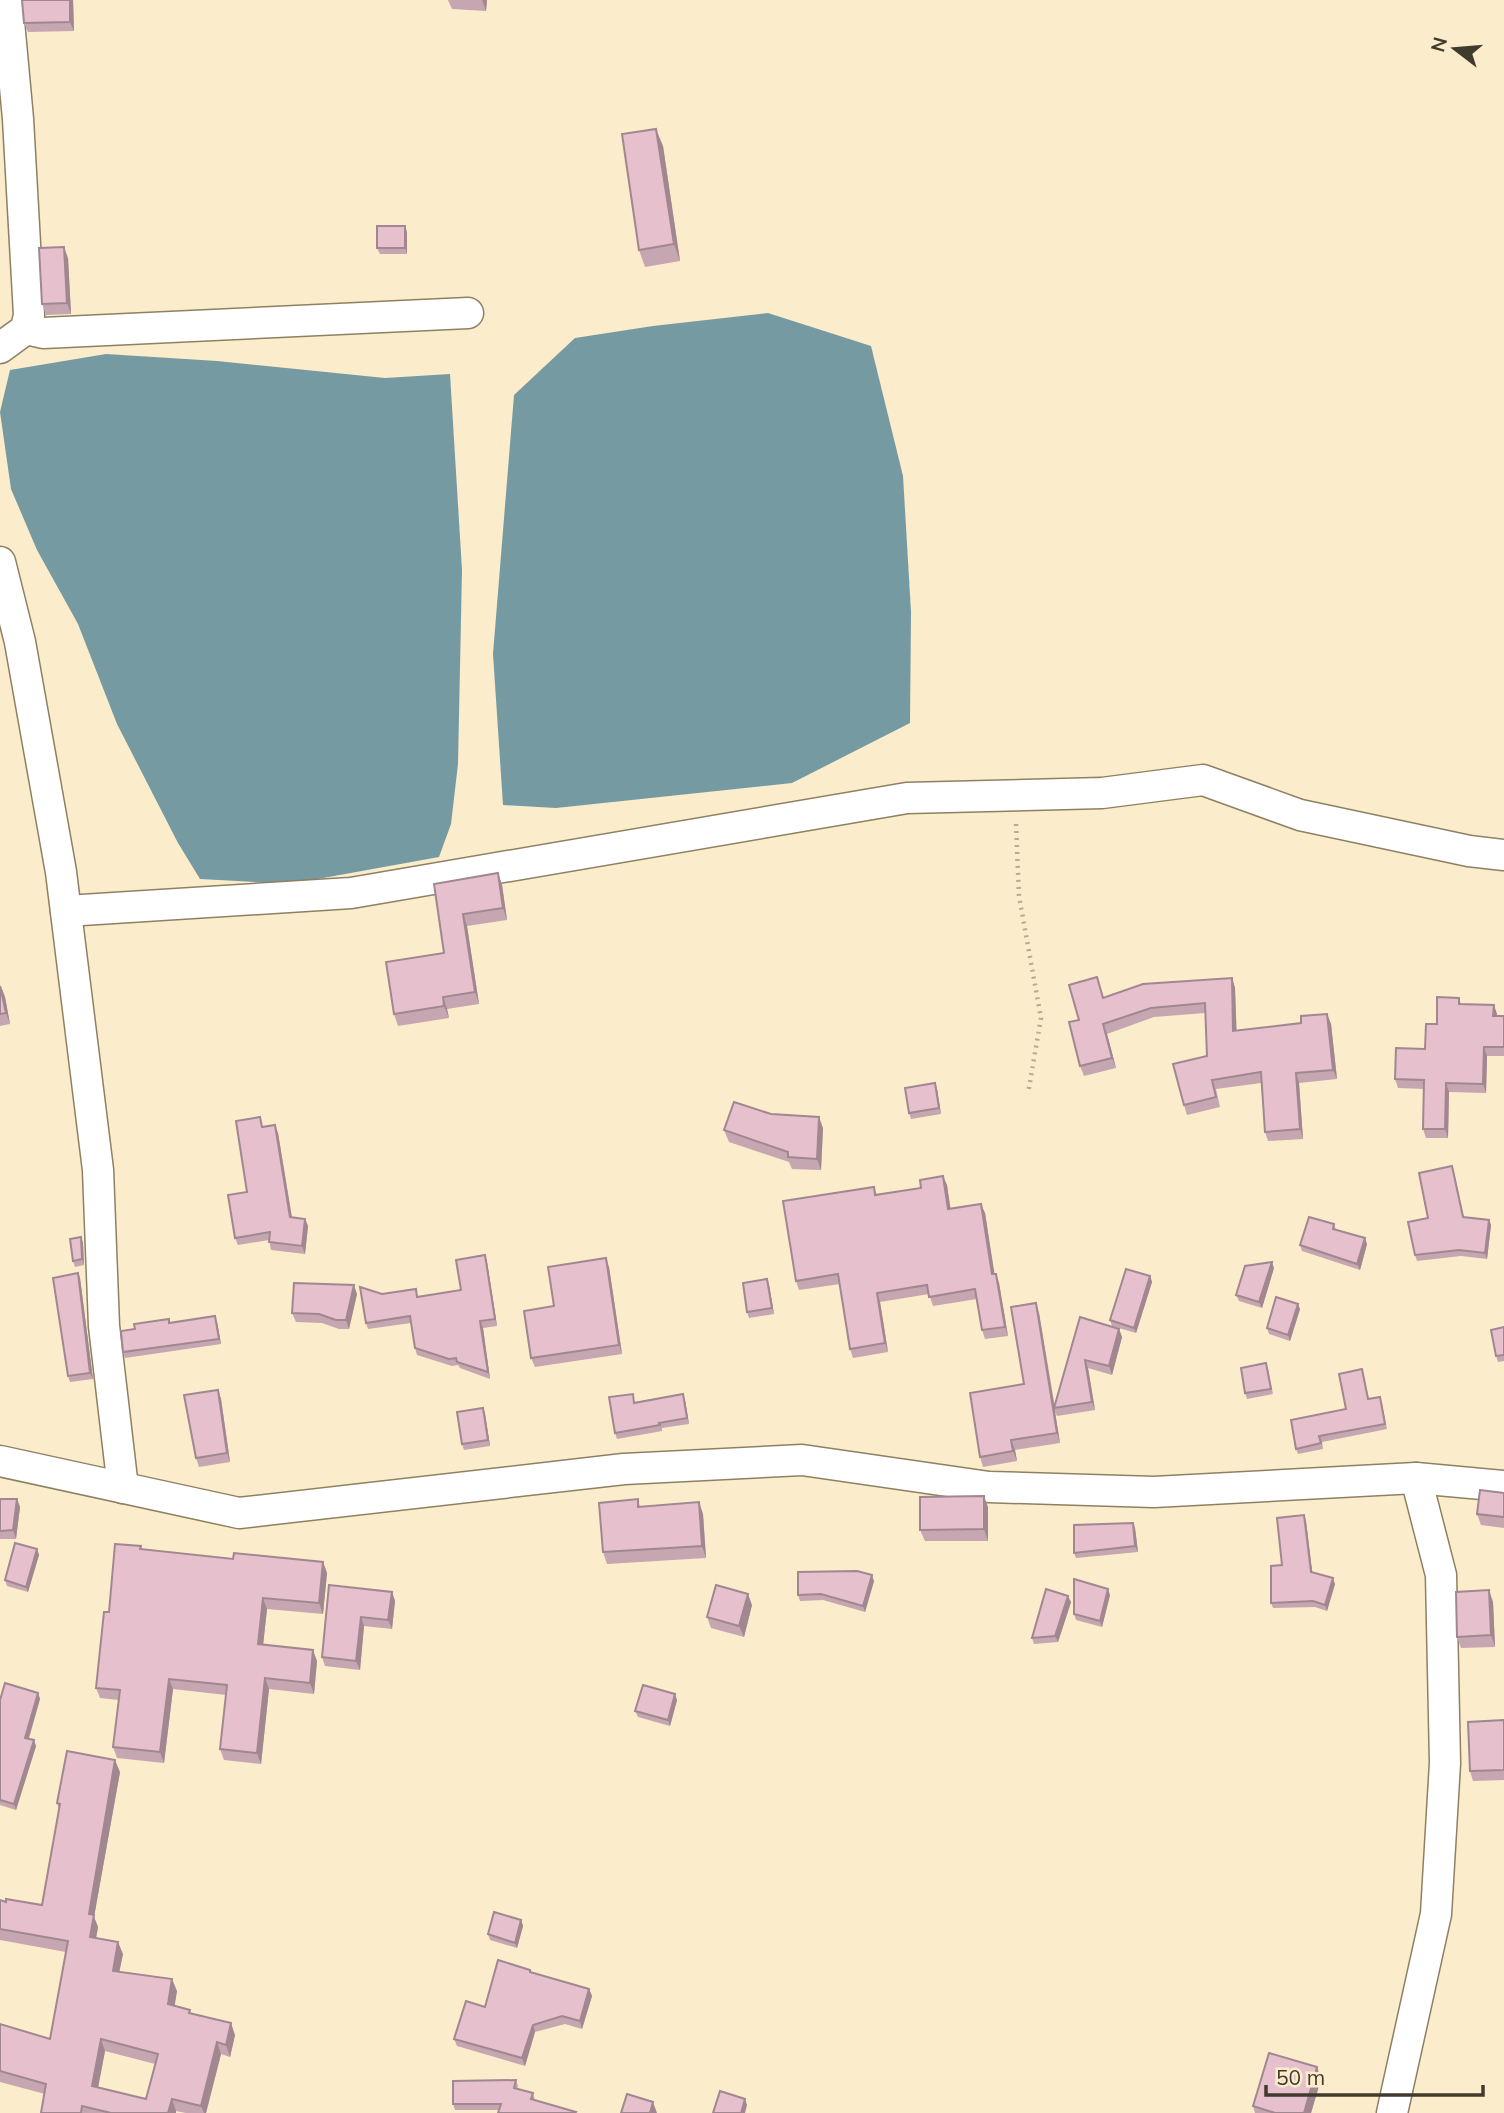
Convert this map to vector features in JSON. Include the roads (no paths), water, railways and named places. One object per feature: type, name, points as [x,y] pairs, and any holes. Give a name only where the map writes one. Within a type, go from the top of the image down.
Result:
[{"type":"street","points":[[0,348],[26,329],[29,315],[19,132],[7,0]]},
{"type":"street","points":[[26,329],[43,333],[468,313]]},
{"type":"street","points":[[0,562],[20,642],[61,873],[99,1170],[104,1326],[123,1488]]},
{"type":"street","points":[[66,912],[351,894],[907,798],[1102,793],[1203,780],[1300,816],[1504,855]]},
{"type":"street","points":[[0,1461],[239,1513],[624,1469],[802,1460],[989,1486],[1141,1491],[1416,1478],[1504,1486]]},
{"type":"street","points":[[1392,2113],[1436,1914],[1445,1763],[1441,1575],[1416,1478]]},
{"type":"water","points":[[768,313],[871,346],[903,476],[911,612],[910,723],[792,783],[556,808],[503,805],[493,654],[514,395],[575,338]]},
{"type":"water","points":[[106,354],[217,361],[385,378],[450,374],[462,570],[458,764],[451,824],[439,857],[290,884],[200,879],[178,843],[117,724],[78,624],[37,550],[11,489],[0,412],[10,370]]}]
